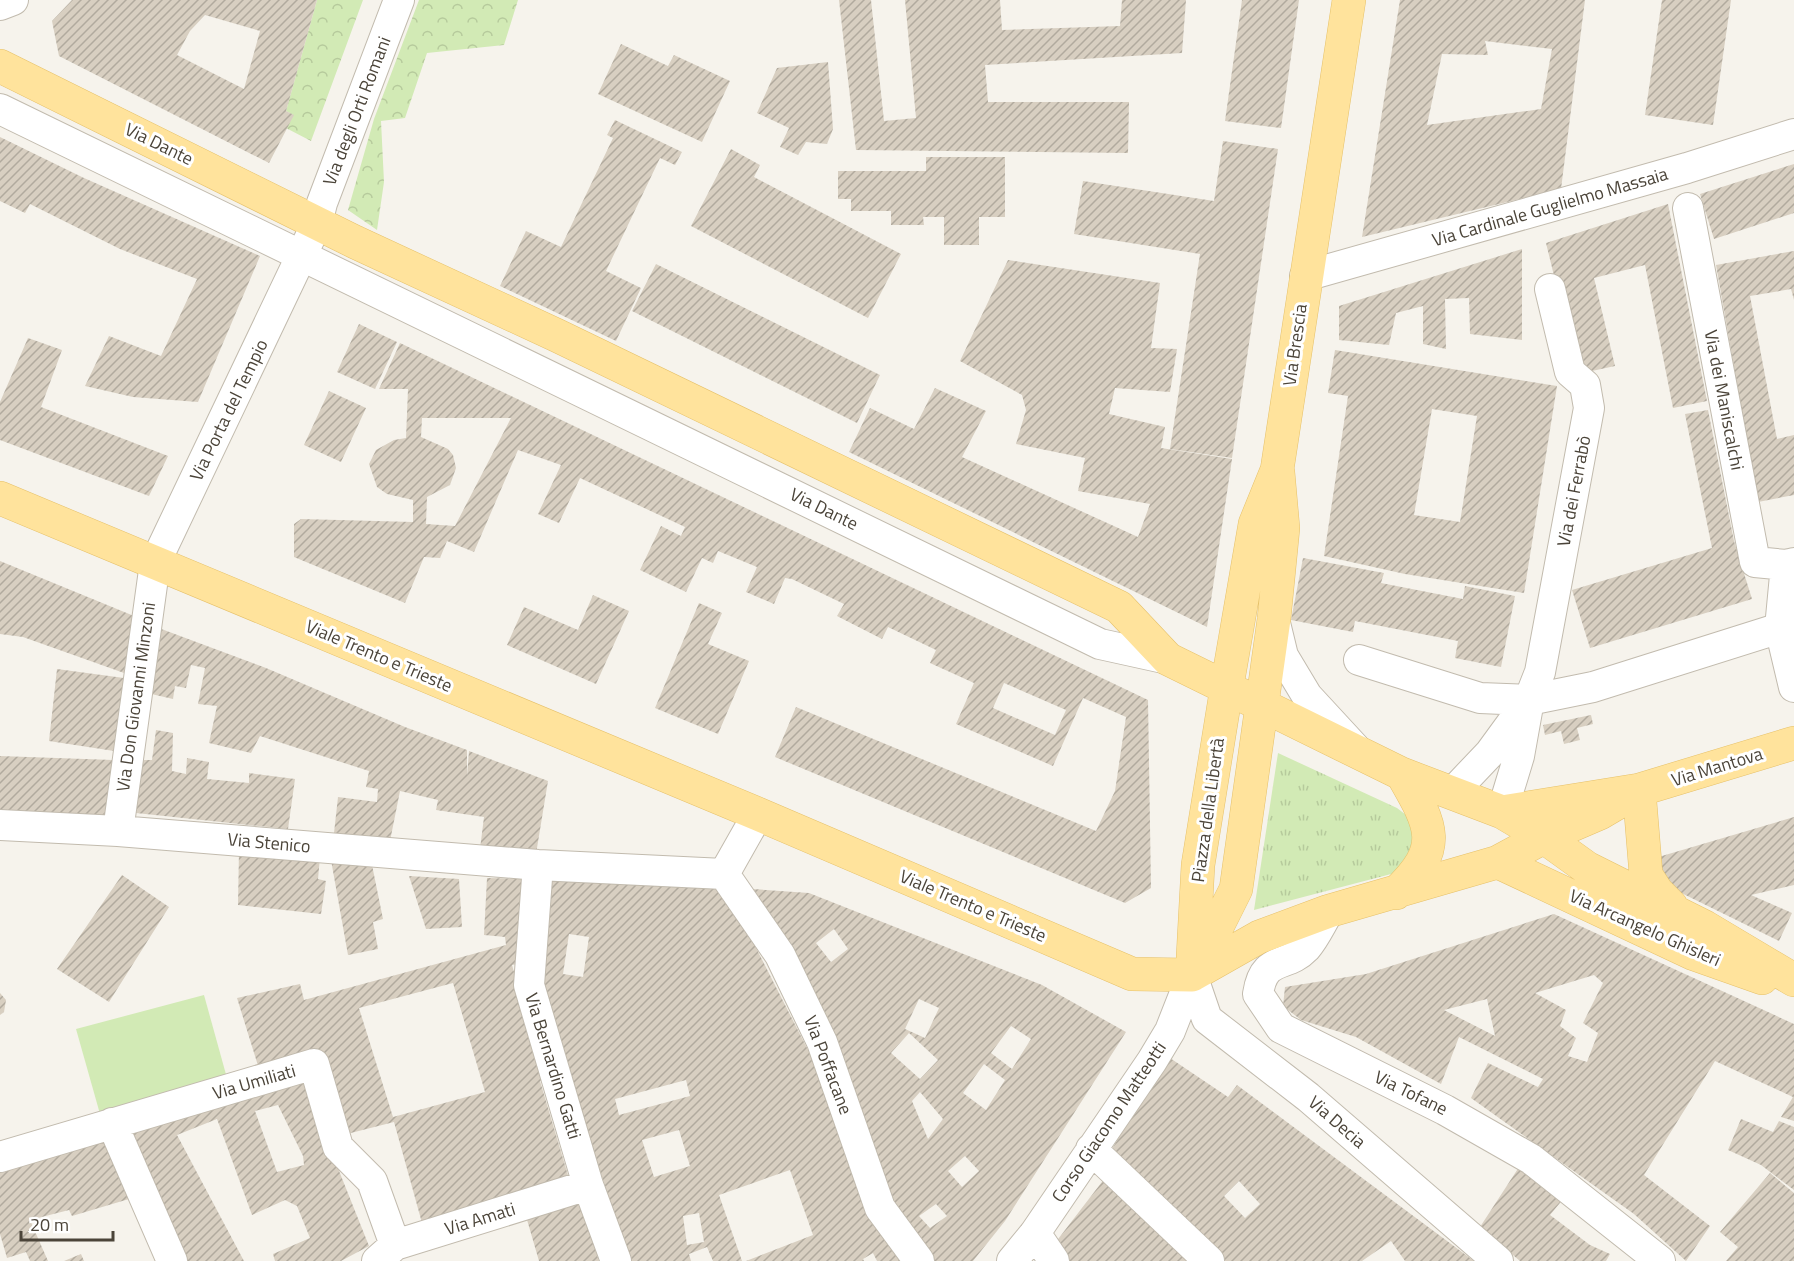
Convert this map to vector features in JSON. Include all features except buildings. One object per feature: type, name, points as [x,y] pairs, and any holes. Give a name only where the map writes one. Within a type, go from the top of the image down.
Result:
[{"type":"main road","name":"Via Brescia","points":[[1227,686],[1254,524],[1277,471],[1349,0]]},
{"type":"main road","name":"Via Dante","points":[[0,66],[317,223],[556,335],[1119,607],[1168,659],[1227,686]]},
{"type":"main road","points":[[1192,975],[1236,889],[1275,619],[1283,528],[1277,471]]},
{"type":"main road","name":"Viale Trento e Trieste","points":[[0,498],[758,814],[1132,974],[1192,975]]},
{"type":"main road","points":[[1227,686],[1402,774],[1502,812]]},
{"type":"main road","name":"Piazza della Libertà","points":[[1192,975],[1198,865],[1227,686]]},
{"type":"main road","name":"Via Mantova","points":[[1502,812],[1639,790],[1794,743]]},
{"type":"main road","points":[[1396,893],[1417,873],[1426,854],[1429,837],[1420,807],[1402,774]]},
{"type":"main road","name":"Via Mantova","points":[[1498,862],[1544,837],[1600,813],[1639,790]]},
{"type":"main road","name":"Via Arcangelo Ghisleri","points":[[1639,790],[1646,875],[1657,892],[1679,914]]},
{"type":"main road","name":"Via Arcangelo Ghisleri","points":[[1502,812],[1544,837],[1587,868],[1679,914],[1794,980]]},
{"type":"main road","points":[[1192,975],[1259,938],[1329,911],[1498,862]]},
{"type":"main road","name":"Via Arcangelo Ghisleri","points":[[1498,862],[1694,954],[1794,989]]},
{"type":"street","points":[[0,5],[13,0]]},
{"type":"street","name":"Via degli Orti Romani","points":[[317,223],[322,202],[399,0]]},
{"type":"street","name":"Via Dante","points":[[0,109],[1100,644],[1168,659]]},
{"type":"street","name":"Via Cardinale Guglielmo Massaia","points":[[1305,276],[1687,168],[1794,134]]},
{"type":"street","name":"Via dei Maniscalchi","points":[[1688,208],[1755,562],[1790,564]]},
{"type":"street","points":[[302,256],[317,223]]},
{"type":"street","name":"Via Porta del Tempio","points":[[155,563],[302,256]]},
{"type":"street","name":"Via dei Ferrabò","points":[[1502,812],[1519,756],[1529,700],[1540,672],[1589,408],[1585,385],[1570,372],[1550,289]]},
{"type":"street","points":[[486,345],[556,335]]},
{"type":"street","name":"Via Don Giovanni Minzoni","points":[[118,831],[155,563]]},
{"type":"street","points":[[1790,564],[1780,628],[1794,687]]},
{"type":"street","points":[[1275,619],[1283,656],[1307,696],[1359,753]]},
{"type":"street","points":[[1359,660],[1480,698],[1529,700],[1593,687],[1780,628]]},
{"type":"street","name":"Via dei Ferrabò","points":[[1452,793],[1490,753],[1529,700]]},
{"type":"street","points":[[538,866],[724,874],[758,814]]},
{"type":"street","name":"Via Stenico","points":[[0,825],[118,831],[538,866]]},
{"type":"street","name":"Via Bernardino Gatti","points":[[538,866],[529,985],[588,1185],[616,1261]]},
{"type":"street","name":"Via Poffacane","points":[[724,874],[780,955],[822,1042],[880,1208],[919,1261]]},
{"type":"street","name":"Via Tofane","points":[[1329,911],[1305,949],[1273,965],[1261,976],[1258,994],[1281,1028],[1445,1110],[1531,1159],[1660,1261]]},
{"type":"street","name":"Via Decia","points":[[1192,975],[1207,1019],[1308,1097],[1498,1261]]},
{"type":"street","name":"Corso Giacomo Matteotti","points":[[1012,1261],[1035,1233],[1170,1031],[1192,975]]},
{"type":"street","points":[[1308,1097],[1336,1057]]},
{"type":"street","name":"Via Umiliati","points":[[0,1158],[314,1065],[338,1148],[372,1181],[388,1255]]},
{"type":"street","points":[[112,1123],[171,1261]]},
{"type":"street","points":[[1091,1149],[1209,1261]]},
{"type":"street","name":"Via Amati","points":[[388,1255],[588,1185]]},
{"type":"street","points":[[1035,1233],[1054,1261]]},
{"type":"green space","points":[[317,0],[363,0],[311,141],[286,128],[293,115],[286,111]]},
{"type":"green space","points":[[419,0],[518,0],[504,45],[427,53],[405,118],[381,121],[384,182],[377,230],[348,210],[374,119]]},
{"type":"green space","points":[[1278,753],[1397,808],[1410,818],[1416,850],[1395,873],[1254,910]]},
{"type":"green space","points":[[204,995],[227,1078],[100,1114],[76,1029]]}]
